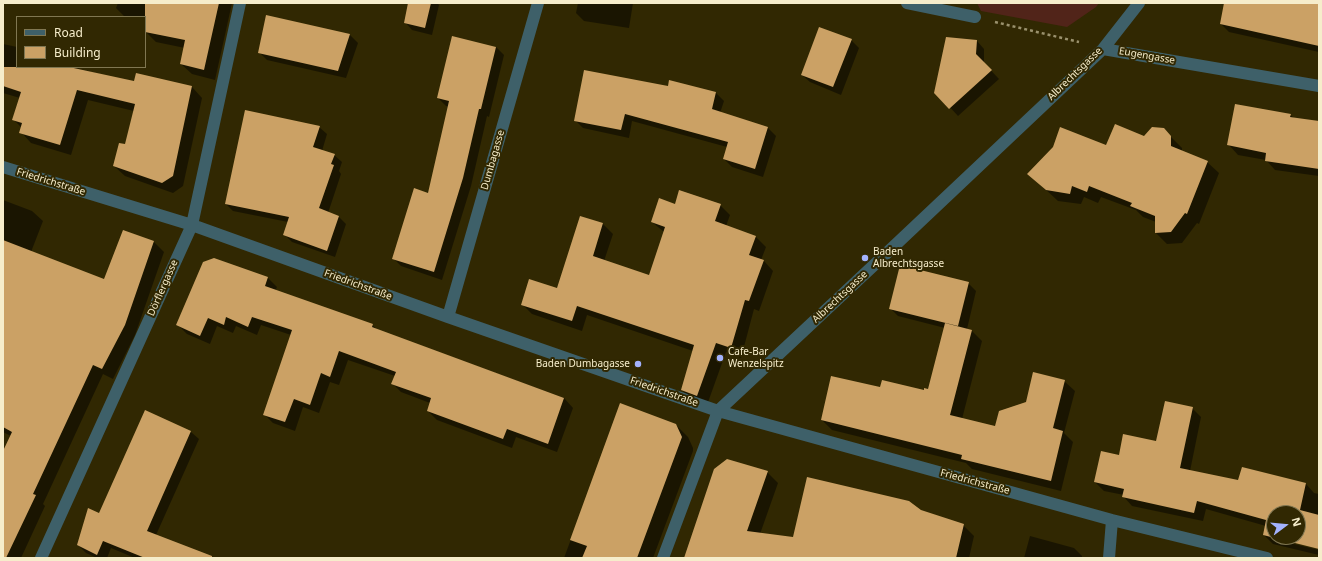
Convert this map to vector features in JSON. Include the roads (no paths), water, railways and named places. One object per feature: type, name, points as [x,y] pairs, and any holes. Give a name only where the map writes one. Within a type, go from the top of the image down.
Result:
[{"type":"street","name":"Dörflergasse","points":[[41,558],[192,225],[240,3]]},
{"type":"street","name":"Dumbagasse","points":[[448,317],[538,3]]},
{"type":"street","points":[[907,3],[975,17]]},
{"type":"street","name":"Albrechtsgasse","points":[[663,558],[718,411],[1103,48],[1139,3]]},
{"type":"street","name":"Eugengasse","points":[[1103,48],[1319,86]]},
{"type":"street","name":"Friedrichstraße","points":[[3,167],[192,225],[448,317],[718,411],[1112,520],[1267,558]]},
{"type":"street","points":[[1109,558],[1112,520]]},
{"type":"place","name":"Baden Albrechtsgasse","points":[[865,258]]},
{"type":"place","name":"Cafe-Bar Wenzelspitz","points":[[720,358]]},
{"type":"place","name":"Baden Dumbagasse","points":[[638,364]]}]
